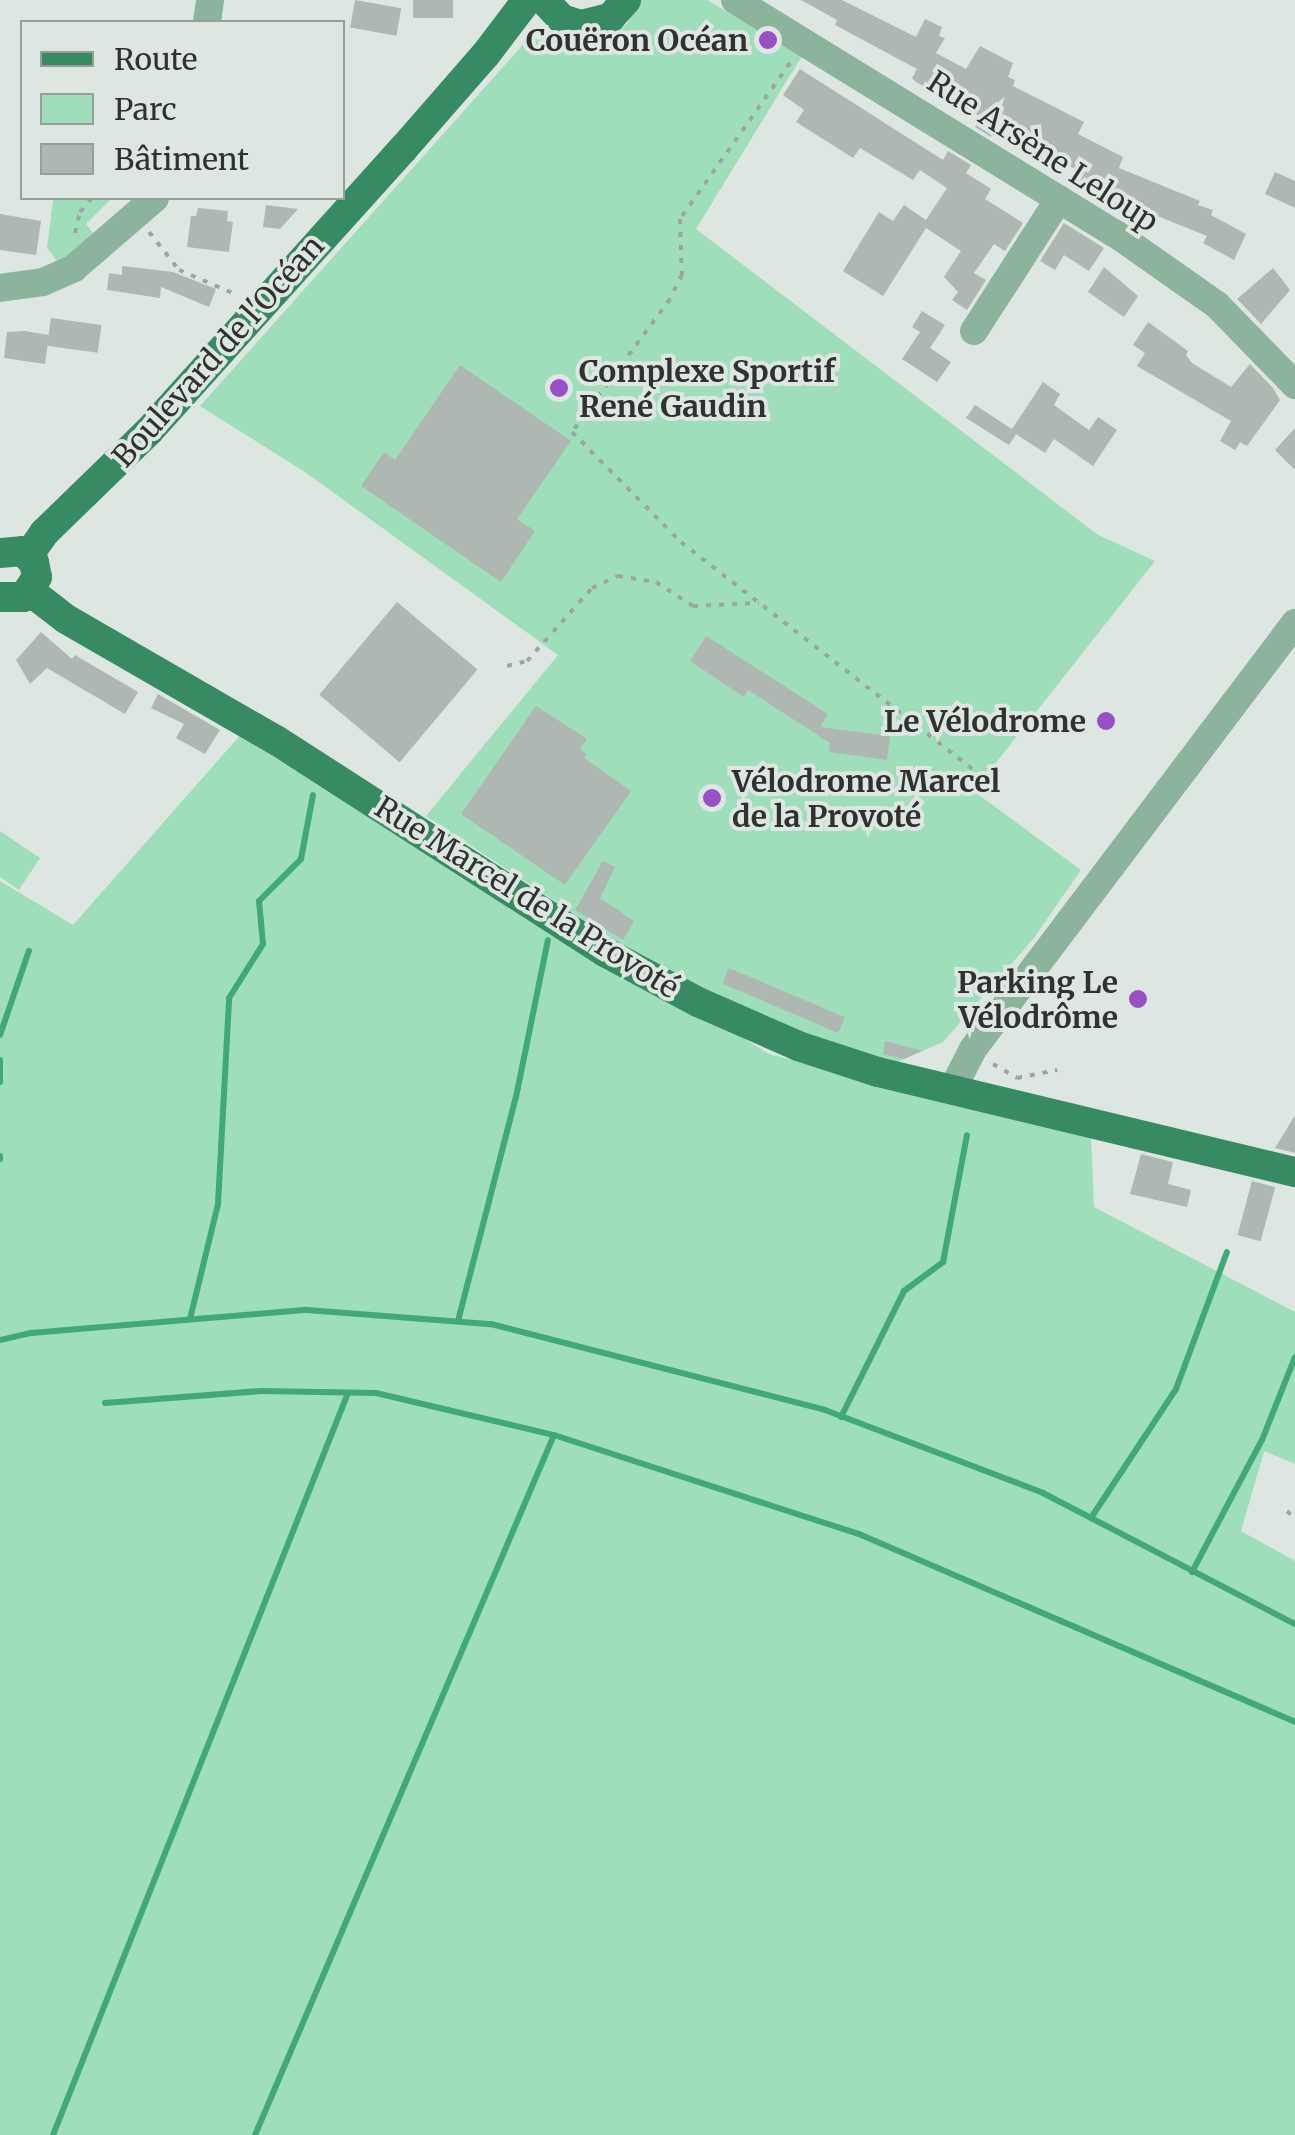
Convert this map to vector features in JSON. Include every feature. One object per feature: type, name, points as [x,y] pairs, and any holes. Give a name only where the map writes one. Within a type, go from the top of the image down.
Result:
[{"type":"main road","name":"Boulevard de l'Océan","points":[[14,554],[44,534],[149,431],[486,54],[526,0]]},
{"type":"main road","name":"Boulevard de l'Océan","points":[[486,54],[553,10],[581,25],[601,22],[626,0]]},
{"type":"main road","points":[[0,597],[16,600],[31,592],[37,577],[14,554]]},
{"type":"main road","name":"Rue Marcel de la Provoté","points":[[31,592],[66,619],[214,701],[654,980],[798,1046],[952,1090],[1295,1172]]},
{"type":"street","name":"Rue Arsène Leloup","points":[[735,0],[1059,199],[1217,305],[1295,385]]},
{"type":"street","points":[[974,331],[1059,199]]},
{"type":"street","points":[[0,288],[43,282],[74,268],[145,207]]},
{"type":"street","points":[[952,1090],[973,1050],[1295,623]]},
{"type":"path","points":[[804,42],[680,219],[682,275],[670,299],[572,432],[681,542],[984,778]]},
{"type":"path","points":[[145,207],[178,270],[227,288],[255,310]]},
{"type":"path","points":[[507,666],[528,661],[592,588],[618,576],[656,582],[693,606],[760,603]]},
{"type":"path","points":[[973,1050],[1017,1078],[1057,1070]]},
{"type":"path","points":[[1286,1511],[1295,1518]]},
{"type":"green space","name":"Complexe Sportif René Gaudin","points":[[640,0],[707,0],[802,56],[696,229],[1098,535],[1155,561],[984,778],[960,781],[1081,870],[1034,938],[943,1042],[897,1062],[788,1028],[709,993],[626,948],[426,816],[558,655],[305,472],[200,406],[528,39],[596,41],[627,24]]},
{"type":"green space","points":[[53,200],[110,200],[86,224],[96,237],[78,255],[58,262],[47,248]]},
{"type":"green space","points":[[244,731],[769,1054],[1091,1135],[1094,1207],[1295,1312],[1295,1464],[1264,1451],[1241,1531],[1295,1561],[1295,2135],[0,2135],[0,881],[73,925]]},
{"type":"green space","points":[[0,831],[40,858],[19,890],[0,877]]},
{"type":"building","points":[[355,0],[401,8],[396,36],[350,28]]},
{"type":"building","points":[[413,0],[453,0],[453,18],[413,18]]},
{"type":"building","points":[[801,0],[842,0],[916,37],[925,19],[942,27],[939,36],[945,38],[936,53],[966,69],[980,46],[1013,63],[1008,77],[1015,80],[1013,86],[1084,122],[1078,134],[1123,157],[1119,168],[1200,201],[1198,205],[1213,210],[1211,215],[1246,234],[1234,260],[1203,243],[1207,236],[1078,184],[1084,173],[1028,146],[1030,139],[997,123],[991,137],[975,127],[981,117],[916,82],[912,78],[917,69],[835,25],[837,20]]},
{"type":"building","points":[[800,69],[943,160],[948,151],[971,165],[966,173],[991,189],[985,199],[1023,223],[1005,251],[994,244],[974,273],[986,280],[967,310],[952,300],[958,292],[944,277],[961,251],[926,228],[883,296],[843,271],[879,212],[893,221],[904,205],[926,220],[947,188],[920,170],[913,180],[860,148],[853,158],[796,122],[804,110],[783,95]]},
{"type":"building","points":[[1275,172],[1295,181],[1295,208],[1265,194]]},
{"type":"building","points":[[266,205],[298,209],[280,229],[263,227]]},
{"type":"building","points":[[198,208],[228,211],[227,221],[233,222],[229,252],[187,247],[191,216],[196,216]]},
{"type":"building","points":[[0,214],[41,221],[36,255],[0,250]]},
{"type":"building","points":[[1064,223],[1104,248],[1089,271],[1064,255],[1055,270],[1040,261]]},
{"type":"building","points":[[122,266],[173,272],[216,289],[209,307],[161,287],[160,298],[107,290],[109,273],[122,275]]},
{"type":"building","points":[[1104,267],[1138,296],[1124,317],[1088,292]]},
{"type":"building","points":[[1273,268],[1290,290],[1261,324],[1237,299]]},
{"type":"building","points":[[922,311],[945,325],[930,348],[951,362],[937,382],[902,359],[920,332],[912,327]]},
{"type":"building","points":[[51,318],[102,325],[98,353],[47,346]]},
{"type":"building","points":[[1148,322],[1188,351],[1186,355],[1192,363],[1231,387],[1250,364],[1273,388],[1280,400],[1247,446],[1240,442],[1235,450],[1220,441],[1231,421],[1137,366],[1145,353],[1133,345]]},
{"type":"building","points":[[7,332],[49,335],[45,364],[4,358]]},
{"type":"building","points":[[460,365],[571,441],[517,519],[535,531],[501,582],[361,486],[384,452],[395,460]]},
{"type":"building","points":[[1043,382],[1060,394],[1054,405],[1089,430],[1098,417],[1117,430],[1093,466],[1054,439],[1045,453],[1016,434],[1009,445],[966,418],[975,405],[1012,429]]},
{"type":"building","points":[[1295,428],[1295,470],[1275,450]]},
{"type":"building","points":[[397,602],[477,669],[400,762],[319,695]]},
{"type":"building","points":[[41,632],[72,659],[75,655],[138,692],[125,714],[47,668],[30,684],[16,660]]},
{"type":"building","points":[[706,636],[828,714],[820,727],[890,736],[887,760],[829,752],[830,743],[748,690],[744,697],[690,661]]},
{"type":"building","points":[[158,694],[220,730],[205,754],[176,738],[184,724],[151,708]]},
{"type":"building","points":[[536,706],[587,739],[580,749],[587,754],[584,758],[631,791],[565,885],[461,814]]},
{"type":"building","points":[[603,861],[615,867],[600,898],[634,921],[623,940],[575,910]]},
{"type":"building","points":[[729,968],[845,1017],[838,1033],[722,984]]},
{"type":"building","points":[[885,1041],[922,1051],[904,1059],[883,1054]]},
{"type":"building","points":[[1295,1115],[1295,1153],[1275,1148],[1289,1125]]},
{"type":"building","points":[[1141,1154],[1173,1162],[1168,1184],[1191,1190],[1187,1207],[1130,1194]]},
{"type":"building","points":[[1252,1181],[1275,1187],[1261,1241],[1238,1235]]},
{"type":"waterway","points":[[190,1319],[218,1204],[229,998],[263,944],[259,901],[301,859],[313,795]]},
{"type":"waterway","points":[[458,1321],[516,1097],[548,940]]},
{"type":"waterway","points":[[0,1035],[29,951]]},
{"type":"waterway","points":[[0,1060],[0,1082]]},
{"type":"waterway","points":[[841,1417],[904,1291],[943,1262],[967,1135]]},
{"type":"waterway","points":[[1091,1518],[1176,1389],[1227,1252]]},
{"type":"waterway","points":[[0,1340],[31,1333],[307,1310],[491,1324],[825,1410],[1043,1493],[1295,1624]]},
{"type":"waterway","points":[[1192,1572],[1262,1440],[1295,1357]]},
{"type":"waterway","points":[[105,1403],[262,1391],[376,1393],[554,1435],[859,1534],[1295,1722]]},
{"type":"waterway","points":[[53,2135],[348,1393]]},
{"type":"waterway","points":[[255,2135],[554,1435]]},
{"type":"place","name":"Couëron Océan","points":[[768,40]]},
{"type":"place","name":"Complexe Sportif René Gaudin","points":[[559,388]]},
{"type":"place","name":"Le Vélodrome","points":[[1106,721]]},
{"type":"place","name":"Vélodrome Marcel de la Provoté","points":[[712,798]]},
{"type":"place","name":"Parking Le Vélodrôme","points":[[1138,999]]}]
